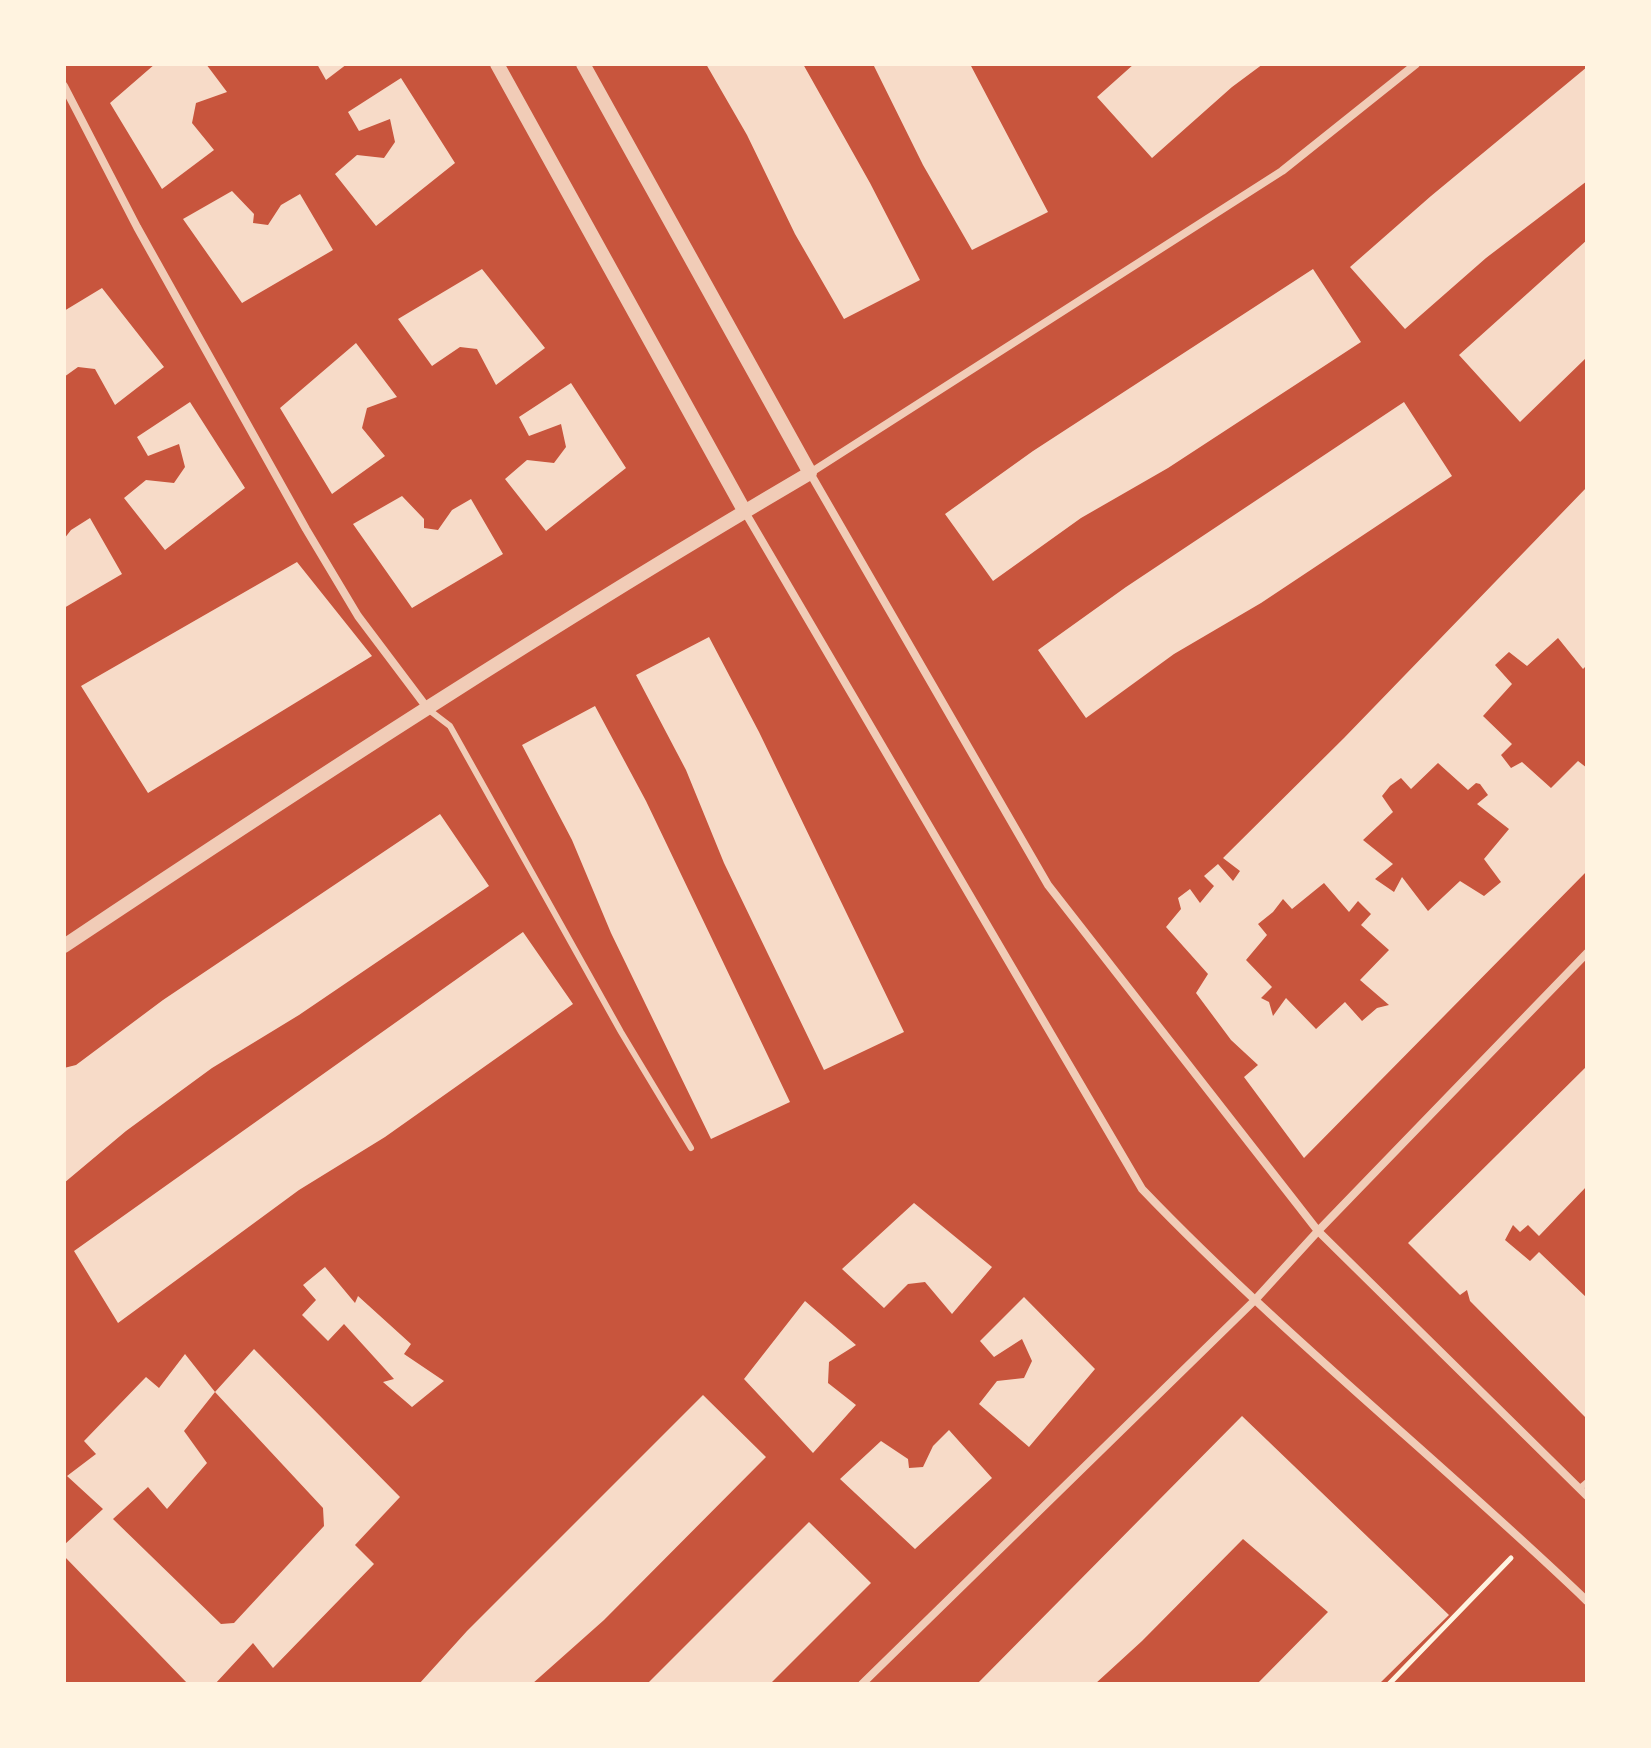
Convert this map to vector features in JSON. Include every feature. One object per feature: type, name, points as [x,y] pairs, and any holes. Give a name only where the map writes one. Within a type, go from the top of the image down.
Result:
[{"type":"street","points":[[497,64],[745,512],[1142,1189],[1202,1251],[1526,1542],[1587,1601]]},
{"type":"street","points":[[583,64],[810,473],[1048,885],[1318,1231],[1583,1485],[1587,1496]]},
{"type":"street","points":[[64,946],[214,846],[810,473],[1282,171],[1416,64]]},
{"type":"street","points":[[64,86],[137,227],[306,529],[358,616],[428,710]]},
{"type":"street","points":[[862,1684],[1255,1300],[1587,953]]},
{"type":"lane","points":[[428,710],[450,726],[621,1032],[691,1148]]},
{"type":"path","points":[[1389,1684],[1526,1542]]},
{"type":"building","points":[[155,64],[206,64],[227,92],[196,103],[192,123],[214,150],[162,189],[110,103]]},
{"type":"building","points":[[317,64],[347,64],[326,80]]},
{"type":"building","points":[[706,64],[803,64],[920,280],[844,319],[795,234],[747,135]]},
{"type":"building","points":[[873,64],[970,64],[1048,212],[972,250],[923,165]]},
{"type":"building","points":[[1134,64],[1263,64],[1232,87],[1152,158],[1097,97]]},
{"type":"building","points":[[1587,67],[1587,181],[1486,258],[1405,329],[1350,267]]},
{"type":"building","points":[[401,78],[455,163],[376,226],[335,174],[357,155],[384,158],[395,142],[390,119],[359,131],[348,112]]},
{"type":"building","points":[[232,191],[254,214],[253,223],[268,225],[281,205],[300,194],[333,250],[242,303],[183,219]]},
{"type":"building","points":[[1587,240],[1587,357],[1520,422],[1459,355]]},
{"type":"building","points":[[482,269],[545,348],[496,385],[477,349],[460,347],[432,366],[398,319]]},
{"type":"building","points":[[1313,269],[1361,342],[1168,468],[1081,518],[993,581],[945,514],[1033,451]]},
{"type":"building","points":[[102,288],[164,367],[115,405],[95,369],[78,367],[64,377],[64,311]]},
{"type":"building","points":[[356,343],[397,397],[367,408],[362,428],[385,456],[332,494],[280,408]]},
{"type":"building","points":[[571,383],[626,468],[546,531],[505,479],[527,460],[554,463],[566,447],[561,424],[529,436],[519,417]]},
{"type":"building","points":[[190,402],[245,488],[165,550],[124,498],[146,480],[174,483],[185,467],[179,444],[148,456],[137,437]]},
{"type":"building","points":[[1404,402],[1452,476],[1261,603],[1174,654],[1086,718],[1038,650],[1126,587]]},
{"type":"building","points":[[1587,487],[1587,665],[1583,669],[1558,638],[1527,666],[1509,652],[1495,665],[1512,684],[1483,716],[1512,744],[1501,755],[1511,768],[1522,762],[1551,788],[1578,761],[1587,768],[1587,871],[1304,1158],[1244,1077],[1258,1065],[1231,1040],[1196,993],[1208,974],[1166,927],[1181,909],[1178,898],[1190,889],[1200,903],[1214,886],[1204,876],[1218,864],[1233,881],[1240,871],[1223,858]],"holes":[[[1438,763],[1468,790],[1476,783],[1480,784],[1488,795],[1477,804],[1509,829],[1484,859],[1501,882],[1484,896],[1460,881],[1428,911],[1402,877],[1394,892],[1375,879],[1393,864],[1363,840],[1393,812],[1382,796],[1390,786],[1401,778],[1411,789]],[[1324,883],[1349,912],[1358,901],[1371,914],[1361,925],[1389,950],[1360,980],[1389,1005],[1377,1008],[1362,1021],[1345,1002],[1316,1029],[1286,998],[1273,1016],[1269,1002],[1261,998],[1272,987],[1246,960],[1267,935],[1258,924],[1283,899],[1292,909]]]},
{"type":"building","points":[[402,496],[424,519],[424,528],[438,530],[452,510],[471,499],[503,554],[412,608],[353,524]]},
{"type":"building","points":[[90,518],[122,574],[64,608],[64,539],[71,530]]},
{"type":"building","points":[[297,562],[372,656],[148,793],[81,686]]},
{"type":"building","points":[[709,637],[759,732],[904,1032],[824,1070],[724,863],[686,770],[636,675]]},
{"type":"building","points":[[595,706],[646,801],[790,1102],[711,1139],[611,933],[572,840],[522,745]]},
{"type":"building","points":[[440,814],[489,886],[299,1015],[212,1068],[126,1131],[64,1183],[64,1068],[76,1065],[163,1000]]},
{"type":"building","points":[[523,932],[573,1004],[385,1137],[299,1190],[118,1323],[74,1251]]},
{"type":"building","points":[[1587,1066],[1587,1186],[1539,1236],[1528,1225],[1520,1232],[1513,1225],[1505,1240],[1530,1261],[1539,1252],[1587,1298],[1587,1419],[1470,1301],[1467,1290],[1460,1295],[1408,1243]]},
{"type":"building","points":[[914,1203],[992,1267],[952,1314],[925,1282],[908,1284],[884,1308],[842,1269]]},
{"type":"building","points":[[325,1267],[355,1303],[358,1296],[411,1344],[404,1354],[444,1381],[412,1407],[383,1382],[394,1379],[344,1324],[328,1341],[302,1315],[316,1300],[303,1285]]},
{"type":"building","points":[[1024,1297],[1095,1369],[1029,1447],[979,1404],[997,1381],[1024,1378],[1032,1361],[1022,1339],[994,1357],[980,1341]]},
{"type":"building","points":[[805,1301],[856,1345],[829,1362],[828,1383],[856,1405],[813,1453],[744,1379]]},
{"type":"building","points":[[254,1349],[400,1497],[355,1545],[374,1564],[273,1668],[253,1643],[215,1684],[188,1684],[64,1556],[64,1545],[103,1509],[67,1476],[96,1454],[84,1441],[146,1377],[159,1388],[185,1354],[215,1392]],"holes":[[[215,1392],[323,1508],[324,1526],[234,1623],[221,1624],[113,1519],[148,1487],[167,1509],[207,1463],[184,1431]]]},
{"type":"building","points":[[703,1395],[766,1457],[604,1620],[532,1684],[419,1684],[467,1631]]},
{"type":"building","points":[[1242,1416],[1449,1615],[1379,1684],[1257,1684],[1328,1612],[1243,1539],[1095,1684],[977,1684]]},
{"type":"building","points":[[949,1430],[992,1478],[915,1549],[840,1479],[881,1441],[908,1459],[909,1468],[923,1467],[933,1446]]},
{"type":"building","points":[[809,1522],[871,1583],[770,1684],[647,1684]]}]
